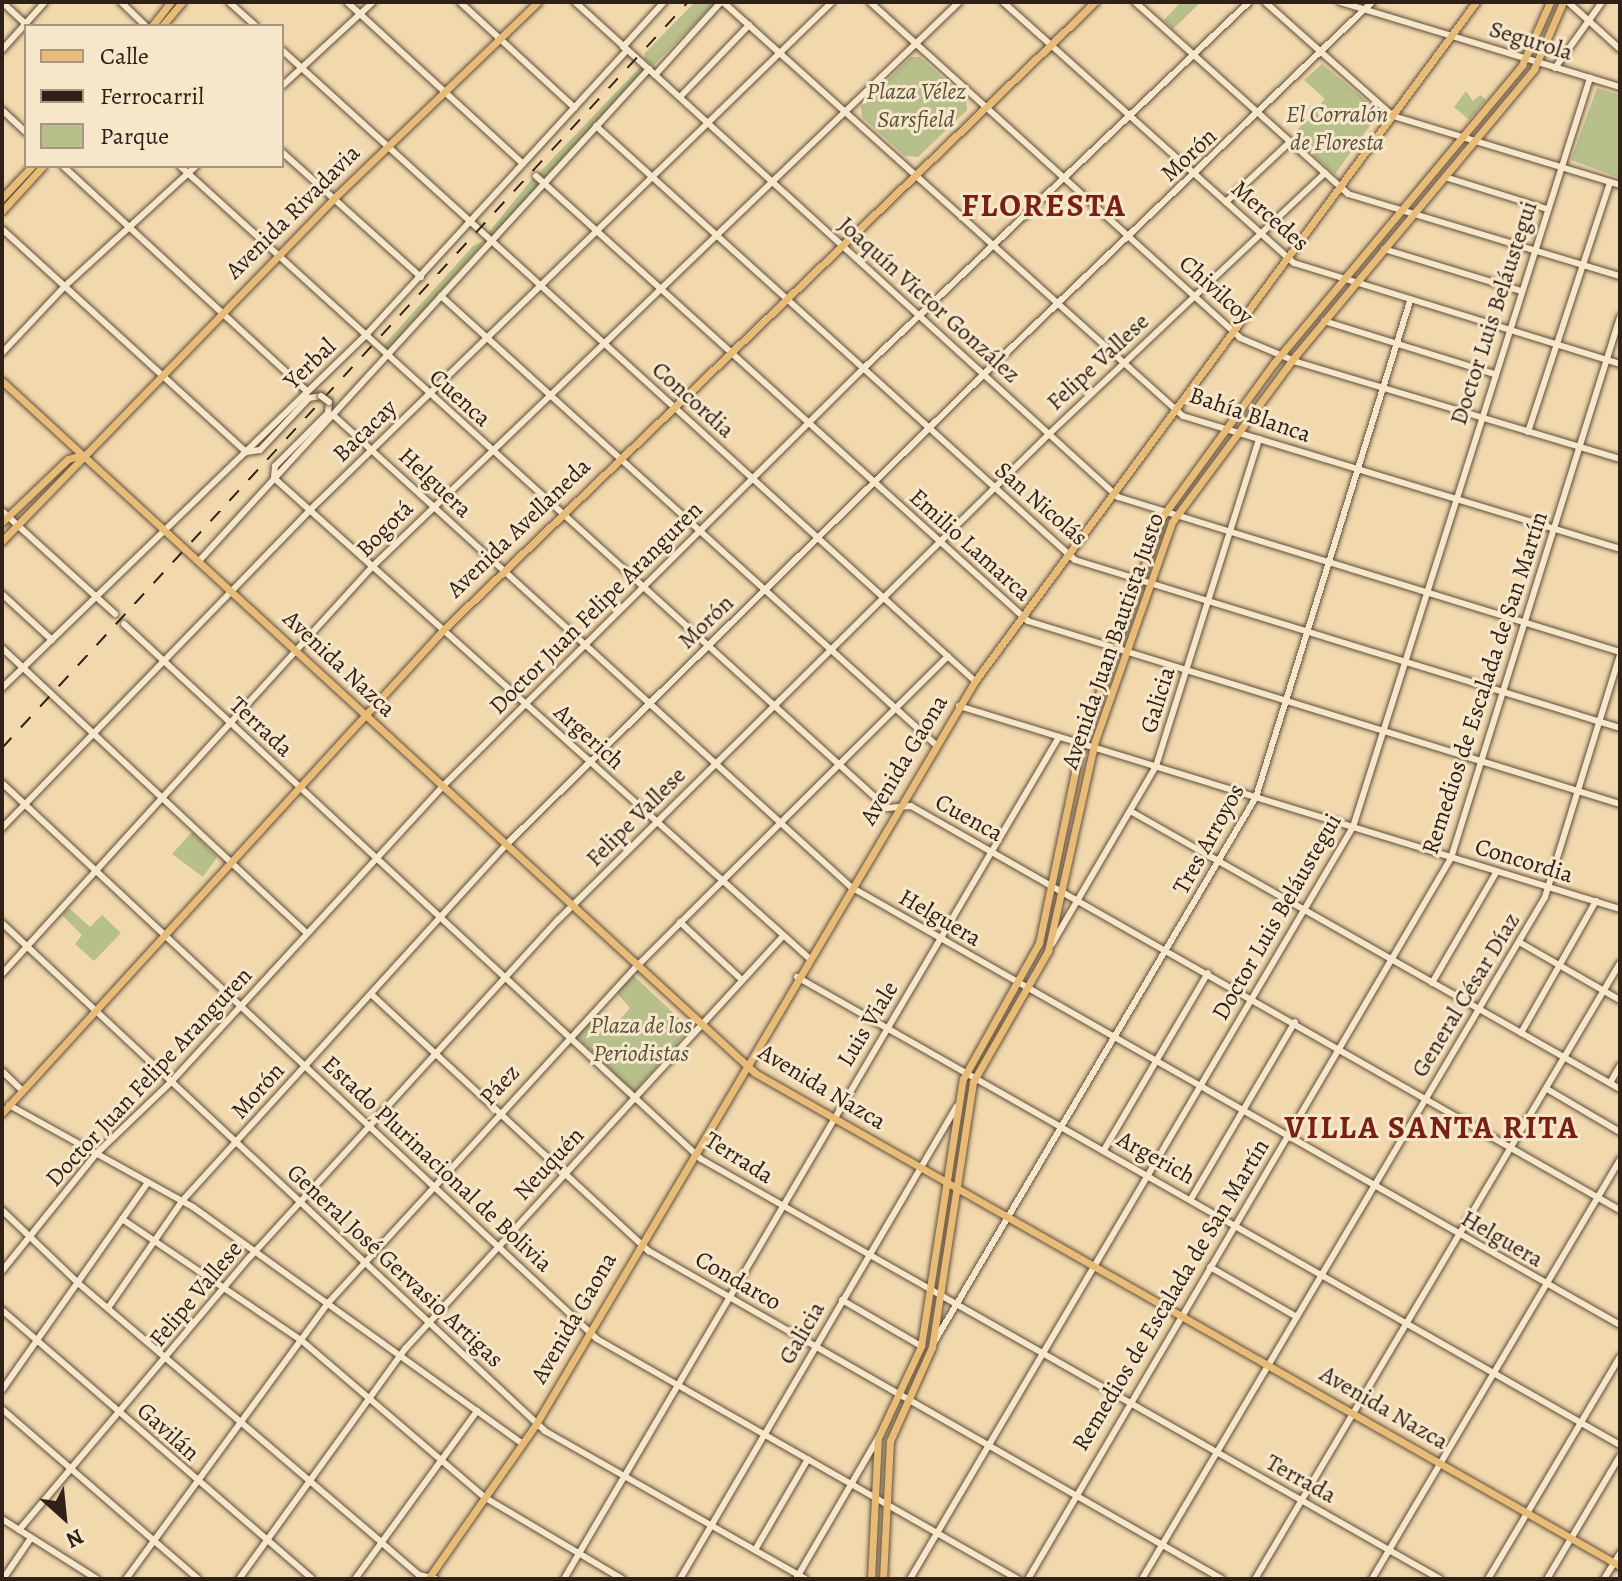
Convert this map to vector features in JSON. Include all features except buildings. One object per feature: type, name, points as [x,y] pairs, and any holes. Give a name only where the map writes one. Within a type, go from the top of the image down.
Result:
[{"type":"main road","points":[[151,24],[171,2]]},
{"type":"main road","points":[[164,24],[182,2]]},
{"type":"main road","name":"Avenida Rivadavia","points":[[2,541],[77,468],[82,455],[277,255],[538,2]]},
{"type":"main road","name":"Avenida Avellaneda","points":[[2,1113],[444,629],[840,244],[1095,2]]},
{"type":"main road","name":"Avenida Gaona","points":[[431,1579],[536,1424],[693,1152],[975,681],[1476,2]]},
{"type":"main road","name":"Avenida Juan Bautista Justo","points":[[871,1579],[878,1438],[921,1346],[957,1106],[965,1072],[1039,943],[1081,744],[1164,512],[1280,355],[1525,59],[1550,2]]},
{"type":"main road","name":"Avenida Juan Bautista Justo","points":[[883,1579],[890,1441],[932,1347],[975,1078],[1048,951],[1094,747],[1175,515],[1292,360],[1537,62],[1566,2]]},
{"type":"main road","points":[[2,198],[30,168]]},
{"type":"main road","points":[[2,211],[41,168]]},
{"type":"main road","name":"Avenida Nazca","points":[[2,381],[745,1065],[945,1183],[1617,1564]]},
{"type":"main road","name":"Avenida Rivadavia","points":[[4,517],[68,459],[82,455]]},
{"type":"street","points":[[2,2],[26,24]]},
{"type":"street","points":[[28,24],[45,2]]},
{"type":"street","points":[[121,2],[147,24]]},
{"type":"street","points":[[229,2],[254,24]]},
{"type":"street","points":[[347,2],[523,164]]},
{"type":"street","points":[[284,84],[373,2]]},
{"type":"street","points":[[460,2],[575,108]]},
{"type":"street","name":"Joaquín Victor González","points":[[575,2],[1113,493],[1164,512],[1620,653]]},
{"type":"street","name":"Yerbal","points":[[2,688],[365,336],[575,108],[664,2]]},
{"type":"street","points":[[199,561],[596,126],[722,2]]},
{"type":"street","name":"Bahía Blanca","points":[[722,2],[1175,410],[1237,433],[1620,549]]},
{"type":"street","name":"Bacacay","points":[[2,828],[310,510],[832,2]]},
{"type":"street","name":"Chivilcoy","points":[[870,2],[1233,331],[1292,360],[1620,459]]},
{"type":"street","name":"Bogotá","points":[[2,974],[373,566],[959,2]]},
{"type":"street","name":"Mercedes","points":[[1003,2],[1287,258],[1343,281],[1620,364]]},
{"type":"street","points":[[1135,2],[1340,187],[1402,210],[1620,276]]},
{"type":"street","name":"Doctor Juan Felipe Aranguren","points":[[2,1271],[96,1154],[171,1082],[442,787],[524,703],[864,368],[1249,2]]},
{"type":"street","points":[[1265,2],[1393,116],[1620,185]]},
{"type":"street","name":"Segurola","points":[[1340,2],[1620,87]]},
{"type":"street","name":"Morón","points":[[108,1308],[182,1201],[506,845],[984,374],[1260,114],[1372,2]]},
{"type":"street","points":[[1566,2],[1620,49]]},
{"type":"street","points":[[1555,68],[1602,2]]},
{"type":"street","points":[[680,97],[749,25]]},
{"type":"street","points":[[2,50],[24,28]]},
{"type":"street","name":"Concordia","points":[[284,52],[975,681]]},
{"type":"street","name":"Doctor Luis Beláustegui","points":[[910,1579],[1353,827],[1453,499],[1590,78]]},
{"type":"street","points":[[2,110],[24,130]]},
{"type":"street","name":"San Nicolás","points":[[596,126],[1068,555],[1150,584],[1620,728]]},
{"type":"street","points":[[1226,202],[1290,142]]},
{"type":"street","points":[[284,154],[421,277]]},
{"type":"street","points":[[65,168],[307,391]]},
{"type":"street","name":"Cuenca","points":[[182,168],[887,808],[911,806],[1253,997],[1620,1210]]},
{"type":"street","points":[[2,353],[65,286],[194,168]]},
{"type":"street","name":"Felipe Vallese","points":[[19,1530],[257,1250],[572,906],[939,541],[1325,173]]},
{"type":"street","name":"Emilio Lamarca","points":[[536,176],[1022,617],[1127,653],[1620,804]]},
{"type":"street","points":[[1445,177],[1547,209]]},
{"type":"street","points":[[1528,432],[1610,182]]},
{"type":"street","points":[[2,229],[246,452],[260,450],[311,396],[321,396],[329,402],[328,413],[275,466],[274,478]]},
{"type":"street","points":[[1384,249],[1521,291]]},
{"type":"street","points":[[441,296],[936,745]]},
{"type":"street","name":"Tres Arroyos","points":[[932,1347],[1256,797],[1410,301]]},
{"type":"street","name":"Remedios de Escalada de San Martín","points":[[1028,1579],[1075,1493],[1451,858],[1478,760],[1620,317]]},
{"type":"street","points":[[1324,321],[1494,374]]},
{"type":"street","name":"Helguera","points":[[333,415],[851,887],[1372,1187],[1620,1325]]},
{"type":"street","name":"Galicia","points":[[1048,951],[1132,812],[1156,766],[1259,439]]},
{"type":"street","name":"Argerich","points":[[274,478],[809,958]]},
{"type":"street","points":[[4,517],[18,526],[115,614]]},
{"type":"street","points":[[2,594],[52,640]]},
{"type":"street","name":"Terrada","points":[[124,624],[693,1152],[940,1296],[1440,1579]]},
{"type":"street","points":[[2,648],[307,933]]},
{"type":"street","name":"General César Díaz","points":[[1142,1579],[1550,887],[1620,653]]},
{"type":"street","name":"Páez","points":[[126,1579],[329,1302],[568,1038],[680,922],[948,656]]},
{"type":"street","name":"Concordia","points":[[959,706],[1620,909]]},
{"type":"street","name":"Luis Viale","points":[[564,1579],[1059,737]]},
{"type":"street","name":"Estado Plurinacional de Bolivia","points":[[2,783],[589,1331],[1018,1579]]},
{"type":"street","points":[[1132,812],[1620,1089]]},
{"type":"street","points":[[1432,983],[1497,871]]},
{"type":"street","points":[[1521,1033],[1596,901]]},
{"type":"street","points":[[680,922],[742,980]]},
{"type":"street","name":"General José Gervasio Artigas","points":[[2,923],[536,1424],[800,1578]]},
{"type":"street","name":"Neuquén","points":[[239,1579],[306,1479],[401,1355],[783,936]]},
{"type":"street","points":[[1519,942],[1620,1000]]},
{"type":"street","points":[[1255,1579],[1620,963]]},
{"type":"street","points":[[1104,1150],[1208,973]]},
{"type":"street","name":"Argerich","points":[[797,977],[1620,1445]]},
{"type":"street","name":"Condarco","points":[[371,994],[641,1244],[1222,1579]]},
{"type":"street","points":[[1191,1199],[1295,1022]]},
{"type":"street","points":[[1610,1083],[1620,1066]]},
{"type":"street","points":[[2,1071],[22,1090]]},
{"type":"street","points":[[1547,1089],[1620,1132]]},
{"type":"street","points":[[9,1105],[182,1201],[257,1250],[523,1444]]},
{"type":"street","name":"Galicia","points":[[680,1579],[957,1106]]},
{"type":"street","points":[[1372,1579],[1620,1159]]},
{"type":"street","points":[[2,1390],[148,1182]]},
{"type":"street","points":[[2,1210],[78,1283],[382,1543],[431,1579]]},
{"type":"street","points":[[122,1219],[301,1340],[484,1497],[622,1579]]},
{"type":"street","points":[[1210,1267],[1297,1317]]},
{"type":"street","points":[[842,1300],[921,1346]]},
{"type":"street","name":"Gavilán","points":[[2,1310],[312,1579]]},
{"type":"street","points":[[1488,1579],[1620,1357]]},
{"type":"street","points":[[2,1409],[198,1579]]},
{"type":"street","points":[[355,1579],[477,1411]]},
{"type":"street","points":[[800,1578],[878,1438]]},
{"type":"street","points":[[1547,1579],[1620,1456]]},
{"type":"street","points":[[755,1550],[808,1459]]},
{"type":"street","points":[[2,1519],[97,1579]]},
{"type":"street","points":[[3,1579],[31,1538]]},
{"type":"street","points":[[1604,1579],[1617,1564],[1620,1553]]},
{"type":"green space","points":[[695,2],[715,3],[653,66],[644,59],[645,53]]},
{"type":"green space","points":[[1181,2],[1201,2],[1173,29],[1164,20]]},
{"type":"green space","name":"Plaza Vélez Sarsfield","points":[[911,57],[920,57],[966,99],[967,110],[918,157],[905,156],[862,117],[861,106]]},
{"type":"green space","name":"El Corralón de Floresta","points":[[1322,64],[1380,112],[1335,174],[1292,136],[1325,99],[1304,80]]},
{"type":"green space","points":[[641,66],[644,71],[546,178],[538,174]]},
{"type":"green space","points":[[1597,88],[1620,95],[1620,178],[1571,160]]},
{"type":"green space","points":[[1466,91],[1473,101],[1480,95],[1486,100],[1469,120],[1454,107]]},
{"type":"green space","points":[[533,178],[539,185],[491,237],[488,233]]},
{"type":"green space","points":[[486,240],[388,350],[382,347],[473,246]]},
{"type":"green space","points":[[192,832],[217,857],[203,877],[172,854]]},
{"type":"green space","points":[[69,908],[90,927],[102,915],[121,933],[94,961],[75,944],[82,935],[62,915]]},
{"type":"green space","name":"Plaza de los Periodistas","points":[[633,975],[690,1029],[634,1092],[576,1036],[589,1022],[600,1032],[610,1031],[630,1008],[616,992]]},
{"type":"railway","points":[[2,748],[688,2]]},
{"type":"district","name":"FLORESTA","points":[[1044,205]]},
{"type":"district","name":"VILLA SANTA RITA","points":[[1432,1127]]}]
